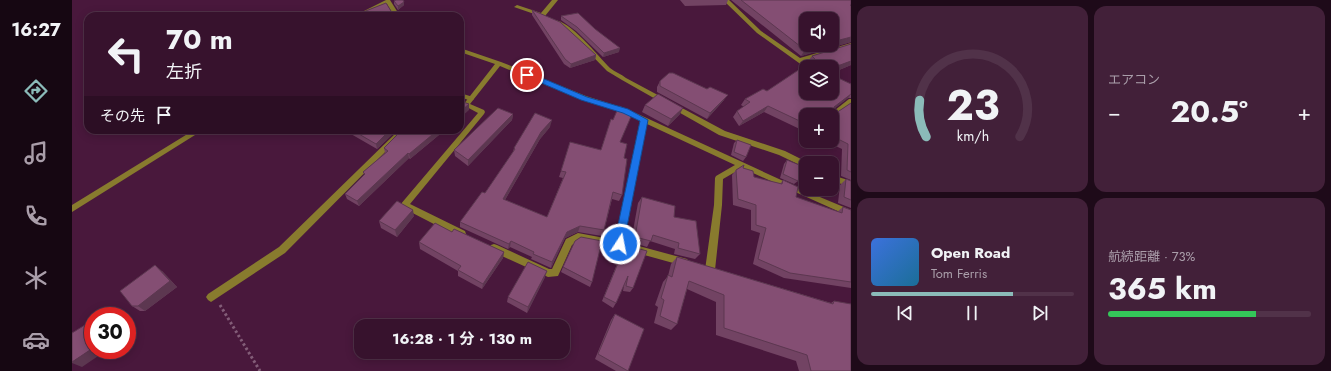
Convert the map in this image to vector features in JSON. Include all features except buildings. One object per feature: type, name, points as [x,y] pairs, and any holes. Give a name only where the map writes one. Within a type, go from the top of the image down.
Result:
[{"type":"street","points":[[542,15],[555,0]]},
{"type":"street","points":[[726,0],[759,32],[799,60],[851,45]]},
{"type":"street","points":[[365,12],[388,1],[395,12]]},
{"type":"street","points":[[517,7],[542,15],[567,27],[609,70],[624,80],[722,133],[782,154],[799,162]]},
{"type":"street","points":[[464,51],[499,63],[584,98],[625,111],[851,214]]},
{"type":"street","points":[[464,133],[482,112],[466,106],[499,63]]},
{"type":"street","points":[[464,96],[471,99]]},
{"type":"street","points":[[839,110],[851,101]]},
{"type":"street","points":[[620,244],[644,120]]},
{"type":"street","points":[[72,209],[193,134]]},
{"type":"street","points":[[211,296],[282,250],[399,134]]},
{"type":"street","points":[[464,134],[404,205],[473,239]]},
{"type":"street","points":[[487,245],[548,273],[555,273],[569,242],[578,237],[620,244],[706,268],[718,205],[719,178],[741,165]]},
{"type":"street","points":[[839,180],[851,184]]},
{"type":"path","points":[[211,296],[221,306],[246,350],[260,371]]},
{"type":"route","points":[[527,75],[599,104],[625,111],[644,120],[620,244]]}]
